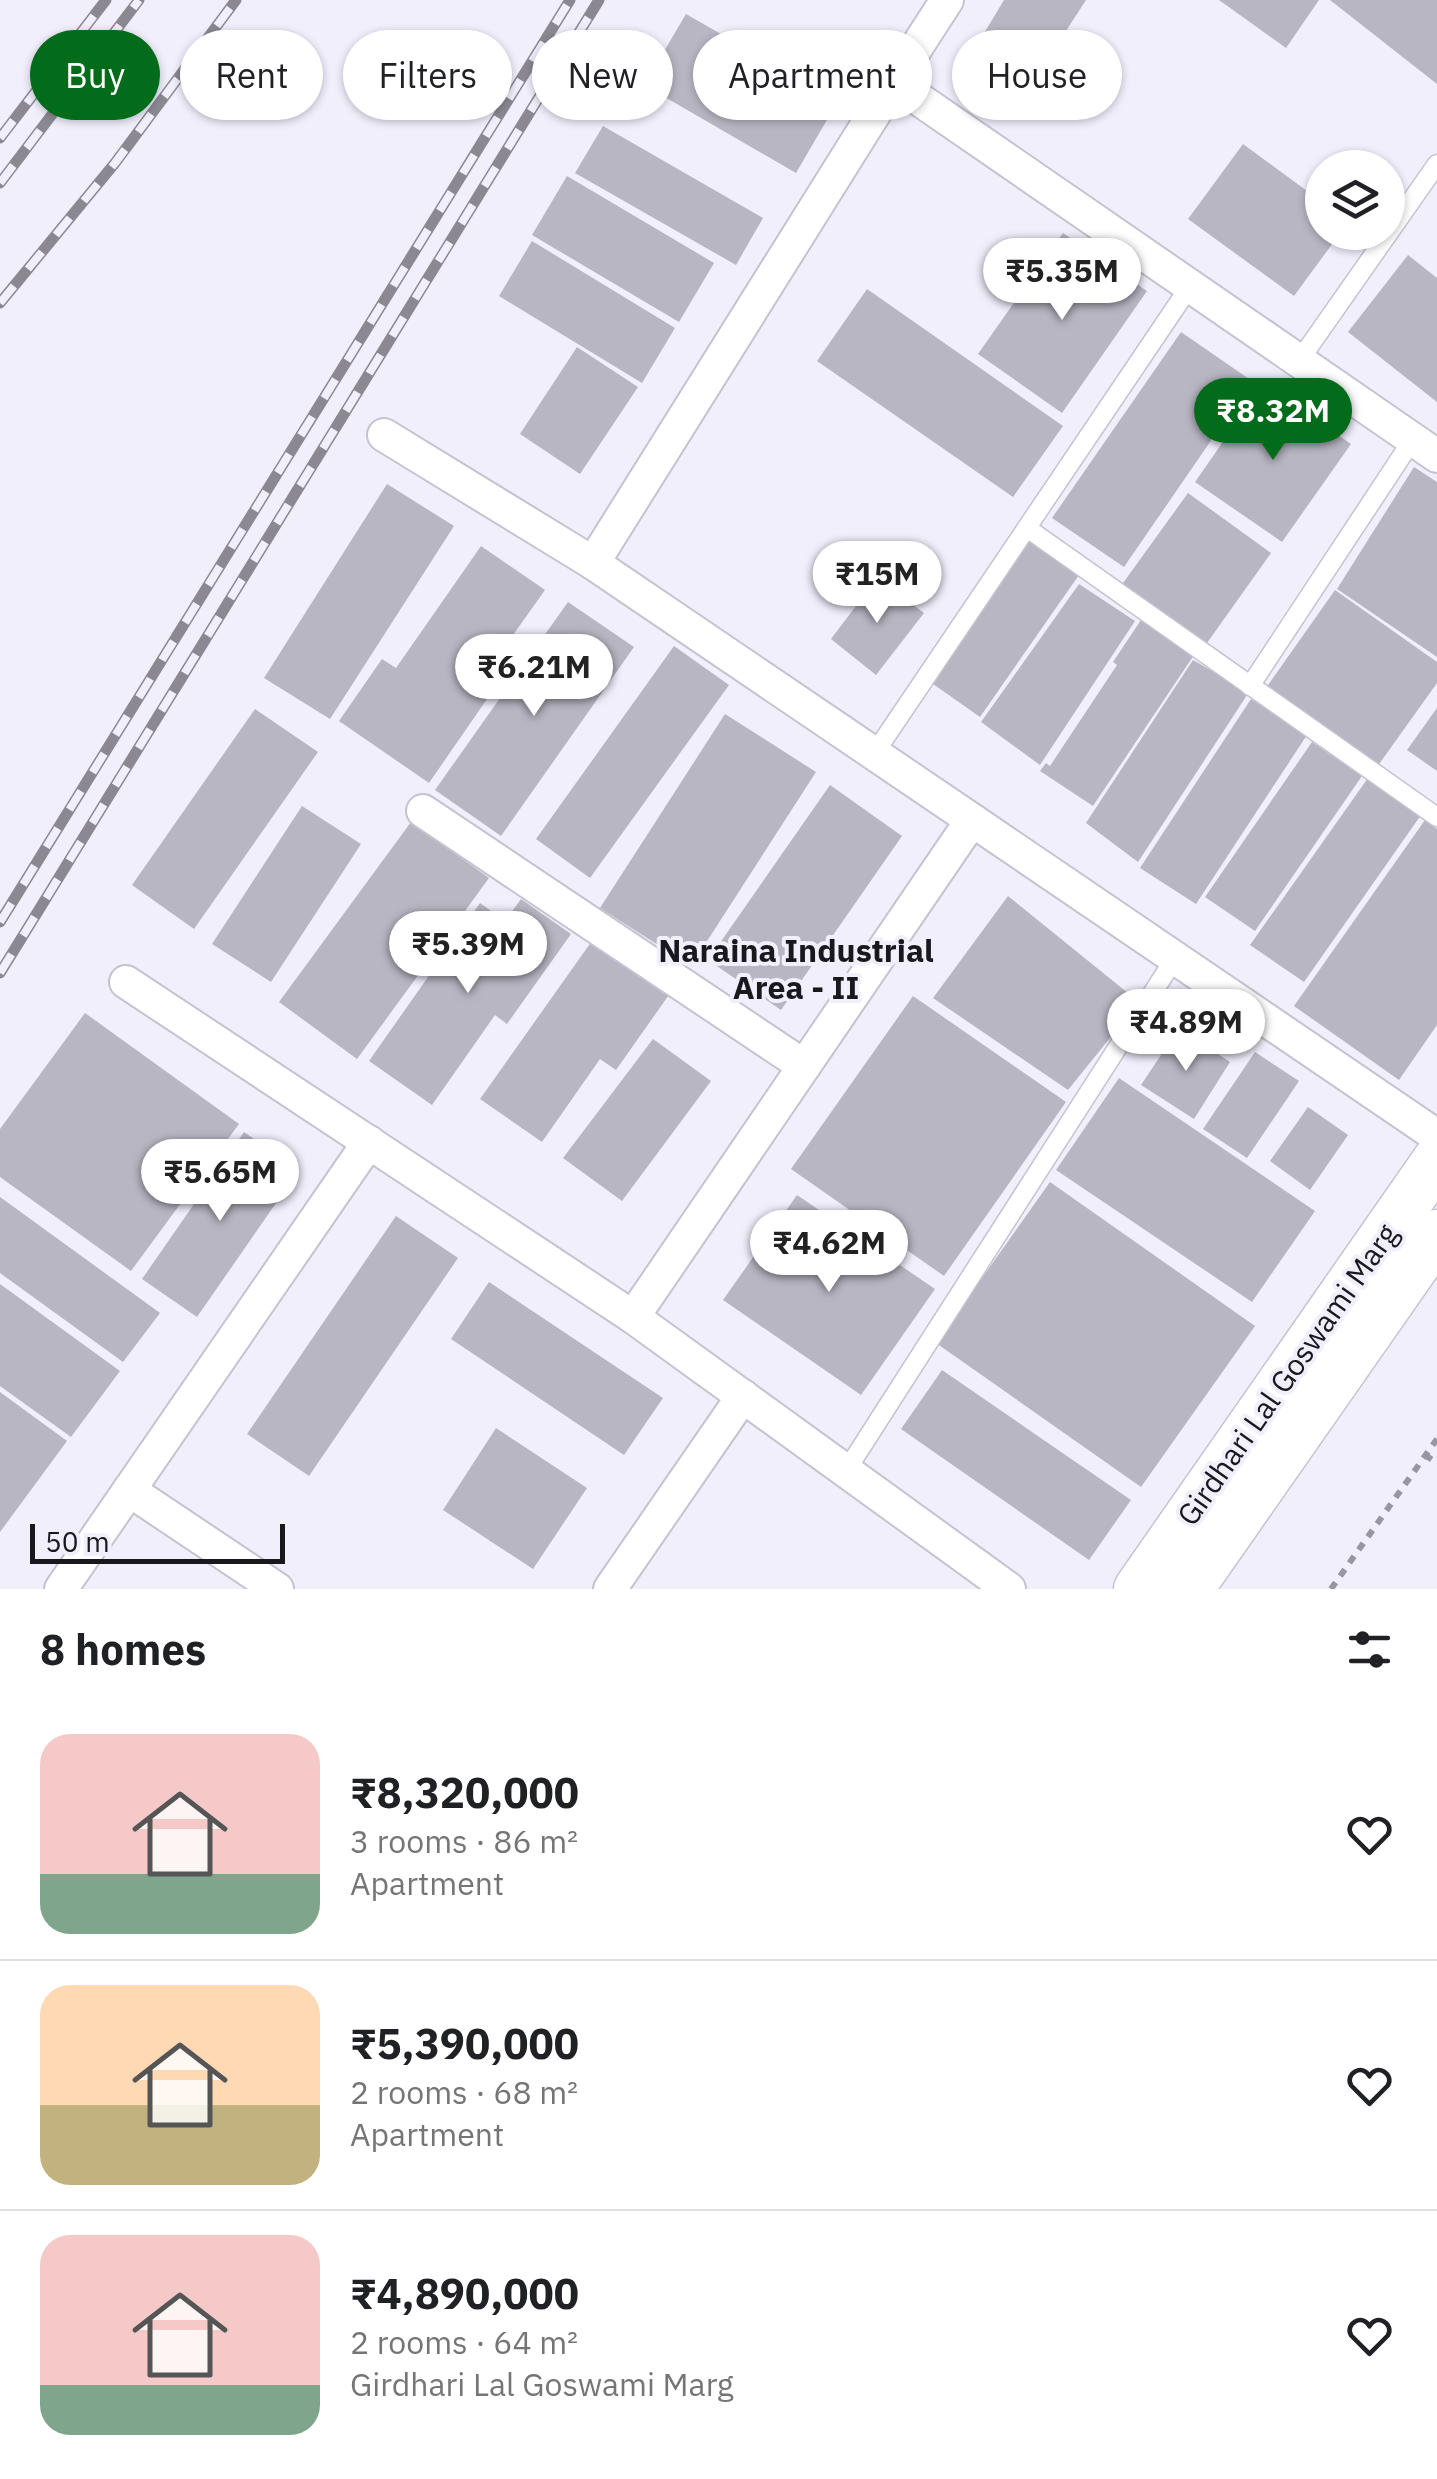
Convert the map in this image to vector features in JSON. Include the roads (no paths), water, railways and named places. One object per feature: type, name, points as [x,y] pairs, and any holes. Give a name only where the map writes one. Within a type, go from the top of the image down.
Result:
[{"type":"main road","name":"Girdhari Lal Goswami Marg","points":[[1138,1589],[1437,1160]]},
{"type":"main road","name":"Girdhari Lal Goswami Marg","points":[[1189,1589],[1437,1234]]},
{"type":"street","points":[[928,30],[947,0]]},
{"type":"street","points":[[932,108],[1425,448]]},
{"type":"street","points":[[593,563],[870,120]]},
{"type":"street","points":[[384,435],[593,563],[1437,1136]]},
{"type":"street","points":[[423,811],[804,1066]]},
{"type":"street","points":[[633,1316],[972,820]]},
{"type":"street","points":[[126,982],[633,1316],[1010,1589]]},
{"type":"street","points":[[60,1589],[369,1142]]},
{"type":"street","points":[[610,1589],[742,1396]]},
{"type":"street","points":[[129,1490],[278,1589]]},
{"type":"lane","points":[[1298,361],[1437,164]]},
{"type":"lane","points":[[874,754],[1190,286]]},
{"type":"lane","points":[[1250,686],[1425,448]]},
{"type":"lane","points":[[1026,528],[1437,817]]},
{"type":"lane","points":[[846,1471],[1175,958]]},
{"type":"railway","points":[[0,138],[106,0]]},
{"type":"railway","points":[[0,183],[139,0]]},
{"type":"railway","points":[[0,303],[115,163],[236,0]]},
{"type":"railway","points":[[0,922],[570,0]]},
{"type":"railway","points":[[0,973],[599,0]]},
{"type":"district","name":"Naraina Industrial Area - II","points":[[796,970]]}]
